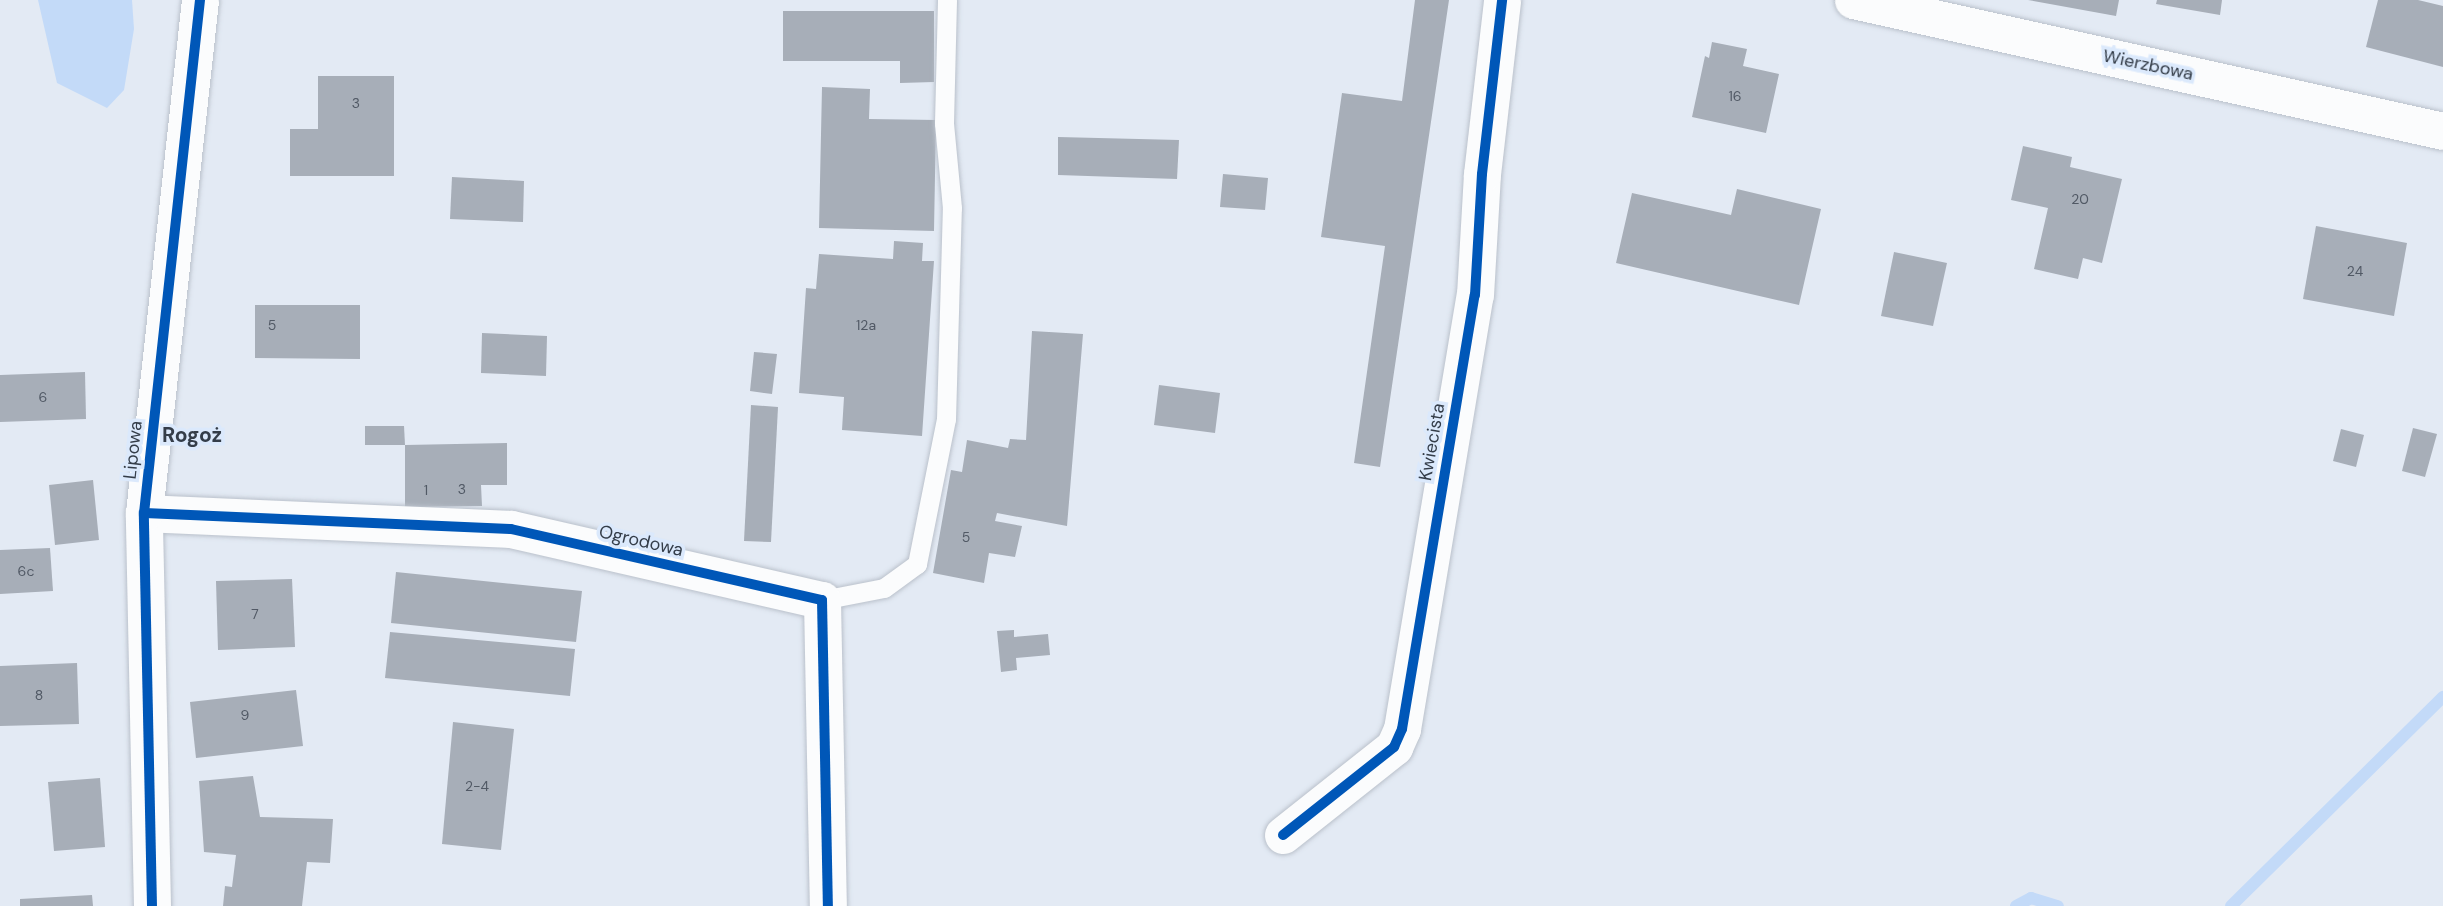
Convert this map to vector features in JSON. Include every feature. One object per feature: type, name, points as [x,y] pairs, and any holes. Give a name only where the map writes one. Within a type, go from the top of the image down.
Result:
[{"type":"street","name":"Lipowa","points":[[152,906],[144,513],[200,0]]},
{"type":"street","name":"Kwiecista","points":[[1283,835],[1394,747],[1402,729],[1475,295],[1482,174],[1502,0]]},
{"type":"street","name":"Wierzbowa","points":[[1853,0],[2443,131]]},
{"type":"street","name":"Ogrodowa","points":[[144,513],[510,529],[822,600]]},
{"type":"street","points":[[822,600],[828,906]]},
{"type":"lane","points":[[822,600],[884,588],[917,564],[946,419],[952,208],[944,123],[947,0]]},
{"type":"water","points":[[38,0],[132,0],[134,29],[124,90],[107,108],[57,83]]},
{"type":"building","points":[[1415,0],[1449,0],[1380,467],[1354,463],[1385,246],[1321,237],[1342,93],[1402,101]]},
{"type":"building","points":[[2028,0],[2119,0],[2116,16]]},
{"type":"building","points":[[2157,0],[2222,0],[2220,15],[2156,4]]},
{"type":"building","points":[[2378,0],[2418,0],[2443,6],[2443,67],[2366,47]]},
{"type":"building","points":[[783,11],[934,11],[934,82],[900,83],[900,61],[783,61]]},
{"type":"building","points":[[1712,42],[1747,49],[1743,66],[1779,74],[1766,133],[1692,117],[1705,56],[1709,58]]},
{"type":"building","points":[[318,76],[394,76],[394,176],[290,176],[290,129],[318,129]]},
{"type":"building","points":[[822,87],[870,89],[869,119],[936,120],[934,231],[819,228]]},
{"type":"building","points":[[1058,137],[1179,140],[1177,179],[1058,175]]},
{"type":"building","points":[[2023,146],[2072,157],[2070,167],[2122,179],[2102,263],[2083,258],[2078,279],[2034,269],[2048,208],[2011,200]]},
{"type":"building","points":[[1223,174],[1268,178],[1265,210],[1220,207]]},
{"type":"building","points":[[452,177],[524,181],[523,222],[450,219]]},
{"type":"building","points":[[1737,189],[1821,209],[1799,305],[1616,263],[1632,193],[1731,215]]},
{"type":"building","points":[[2316,226],[2407,243],[2394,316],[2303,299]]},
{"type":"building","points":[[894,241],[923,243],[922,261],[934,261],[922,436],[842,430],[844,397],[799,393],[806,288],[816,289],[819,254],[893,259]]},
{"type":"building","points":[[1894,252],[1947,263],[1933,326],[1881,316]]},
{"type":"building","points":[[255,305],[360,305],[360,359],[255,358]]},
{"type":"building","points":[[1032,331],[1083,334],[1067,526],[997,513],[995,521],[1022,526],[1015,557],[989,553],[984,583],[933,573],[951,470],[962,472],[967,440],[1008,448],[1010,439],[1026,440]]},
{"type":"building","points":[[482,333],[547,336],[546,376],[481,373]]},
{"type":"building","points":[[754,352],[777,354],[772,394],[750,391]]},
{"type":"building","points":[[85,372],[86,419],[0,422],[0,375]]},
{"type":"building","points":[[1159,385],[1220,393],[1215,433],[1154,425]]},
{"type":"building","points":[[751,405],[778,407],[771,542],[744,541]]},
{"type":"building","points":[[365,426],[404,426],[405,445],[365,445]]},
{"type":"building","points":[[2413,428],[2437,434],[2425,477],[2402,471]]},
{"type":"building","points":[[2341,429],[2364,435],[2356,467],[2333,461]]},
{"type":"building","points":[[507,443],[507,485],[481,485],[482,506],[405,507],[405,445]]},
{"type":"building","points":[[93,480],[99,540],[55,545],[49,485]]},
{"type":"building","points":[[50,548],[53,591],[0,594],[0,550]]},
{"type":"building","points":[[396,572],[582,591],[576,642],[391,623]]},
{"type":"building","points":[[292,579],[295,647],[218,650],[216,581]]},
{"type":"building","points":[[1014,630],[1014,637],[1048,634],[1050,655],[1016,658],[1017,670],[1001,672],[997,631]]},
{"type":"building","points":[[390,632],[575,649],[570,696],[385,678]]},
{"type":"building","points":[[77,663],[79,724],[0,726],[0,666]]},
{"type":"building","points":[[296,690],[303,746],[196,758],[190,702]]},
{"type":"building","points":[[453,722],[514,729],[501,850],[442,844]]},
{"type":"building","points":[[253,776],[260,817],[333,819],[330,863],[307,862],[302,906],[223,906],[225,886],[232,887],[236,855],[204,852],[199,781]]},
{"type":"building","points":[[100,778],[105,847],[54,851],[48,782]]},
{"type":"building","points":[[92,895],[93,906],[20,906],[20,899]]},
{"type":"waterway","points":[[2231,906],[2443,697]]},
{"type":"waterway","points":[[2016,906],[2031,898],[2058,906]]},
{"type":"cycle path","points":[[152,906],[144,513],[200,0]]},
{"type":"cycle path","points":[[1283,835],[1394,747],[1402,729],[1475,295],[1482,174],[1502,0]]},
{"type":"cycle path","points":[[144,513],[511,529],[822,600],[828,906]]},
{"type":"district","name":"Rogoż","points":[[192,435]]}]
